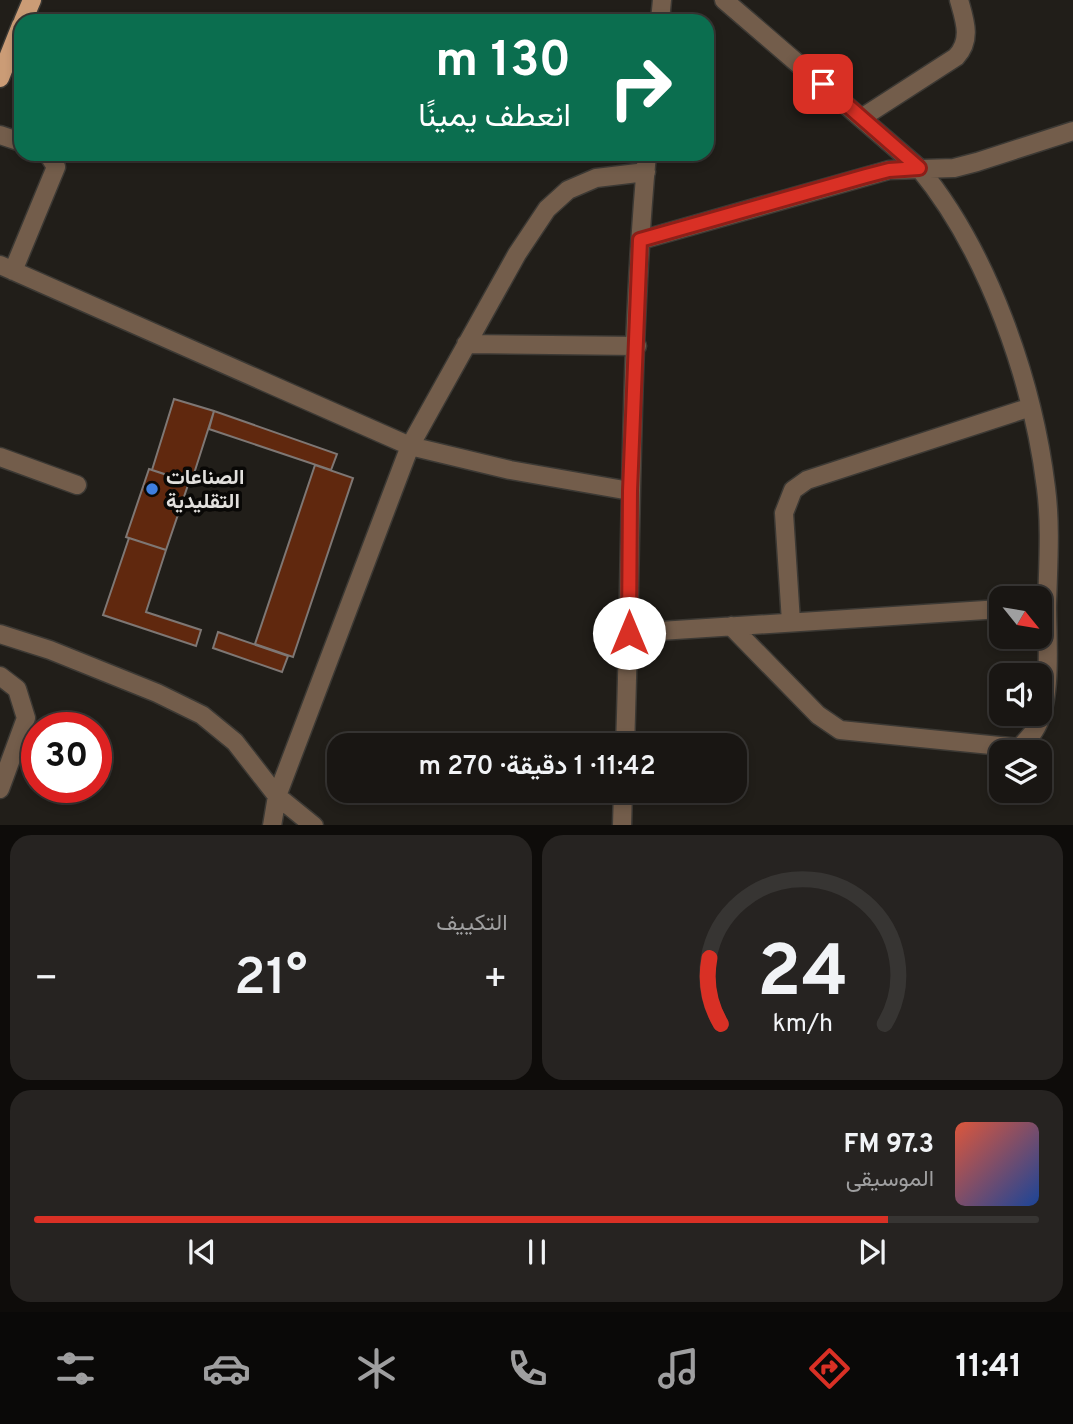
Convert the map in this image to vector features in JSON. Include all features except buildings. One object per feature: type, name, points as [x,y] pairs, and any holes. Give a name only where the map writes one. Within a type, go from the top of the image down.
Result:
[{"type":"main road","points":[[0,78],[14,43]]},
{"type":"street","points":[[724,0],[863,117],[919,168],[945,200],[976,257],[1000,310],[1031,407],[1046,487],[1049,540],[1045,586]]},
{"type":"street","points":[[863,117],[956,57],[964,48],[967,37],[959,0]]},
{"type":"street","points":[[640,240],[889,170],[954,168],[1073,131]]},
{"type":"street","points":[[53,161],[57,167],[7,268],[410,446],[510,470],[630,491]]},
{"type":"street","points":[[272,825],[277,796],[410,446],[466,344],[517,254],[547,209],[568,190],[596,178],[646,163],[640,240],[630,491],[625,733]]},
{"type":"street","points":[[466,344],[637,346]]},
{"type":"street","points":[[791,622],[784,513],[793,490],[807,480],[1031,407]]},
{"type":"street","points":[[0,457],[77,485]]},
{"type":"street","points":[[629,633],[989,609]]},
{"type":"street","points":[[732,626],[818,715],[840,730],[1020,748],[1035,730],[1042,713],[1047,675],[1045,649]]},
{"type":"street","points":[[0,634],[50,650],[202,715],[235,742],[277,796],[314,825]]},
{"type":"street","points":[[0,676],[17,689],[26,718],[0,789]]},
{"type":"street","points":[[622,825],[623,803]]},
{"type":"place","name":"الصناعات التقليدية","points":[[152,489]]},
{"type":"route","points":[[629,633],[630,491],[640,240],[889,170],[919,168],[823,84]]}]
